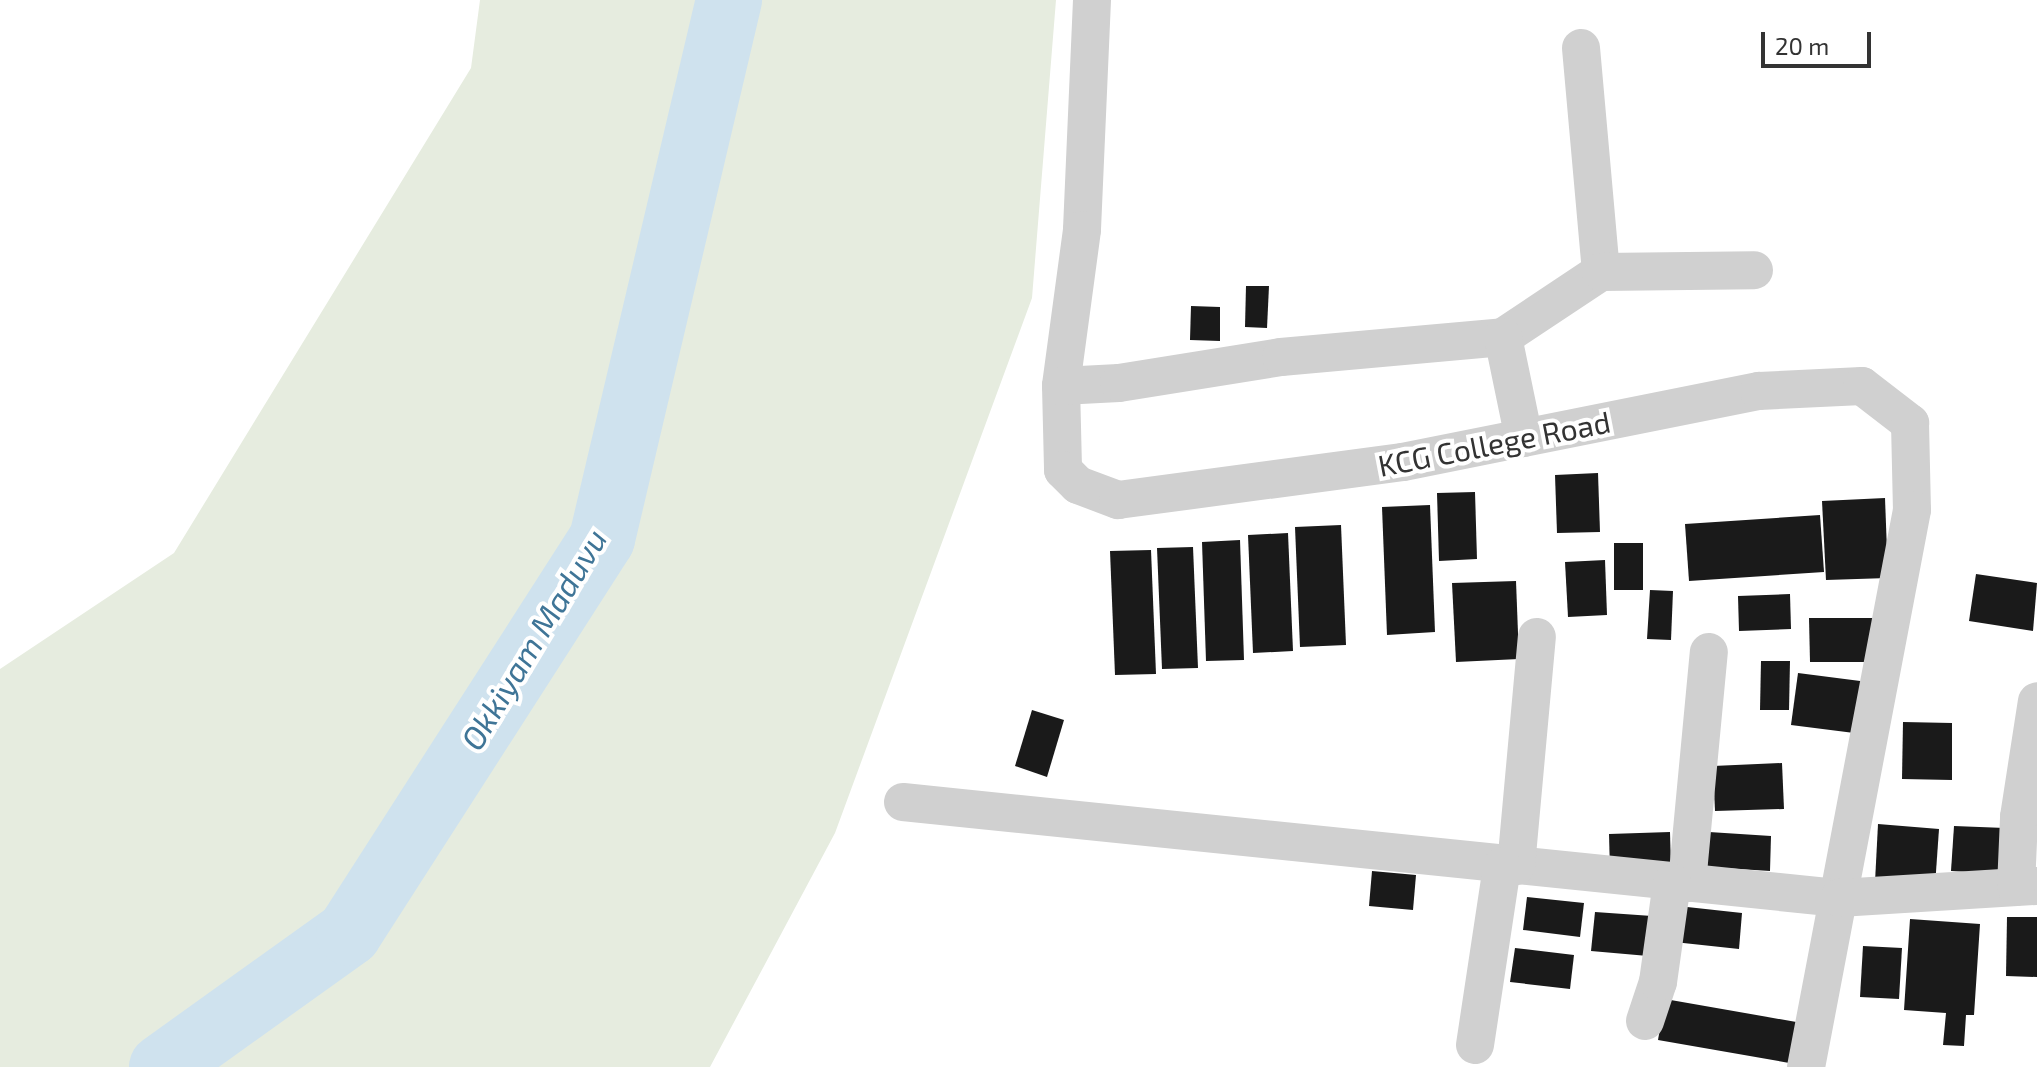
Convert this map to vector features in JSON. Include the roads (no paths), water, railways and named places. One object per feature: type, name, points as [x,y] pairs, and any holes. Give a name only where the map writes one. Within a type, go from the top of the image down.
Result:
[{"type":"street","name":"KCG College Road","points":[[1092,0],[1082,230],[1061,386],[1063,470],[1078,485],[1118,500],[1403,462],[1759,391],[1862,386],[1910,423],[1912,510],[1839,898]]},
{"type":"street","points":[[1581,48],[1601,272]]},
{"type":"street","points":[[1061,386],[1119,383],[1281,357],[1503,337],[1601,272],[1754,270]]},
{"type":"street","points":[[1503,337],[1524,438]]},
{"type":"street","points":[[1475,1045],[1537,637]]},
{"type":"street","points":[[1645,1021],[1658,982],[1680,882],[1709,652]]},
{"type":"street","points":[[903,802],[1503,866],[1839,898],[2026,886],[2019,817],[2037,701]]},
{"type":"street","points":[[1806,1067],[1839,898]]},
{"type":"waterway","name":"Okkiyam Maduvu","points":[[162,1067],[349,933],[602,539],[729,0]]}]
